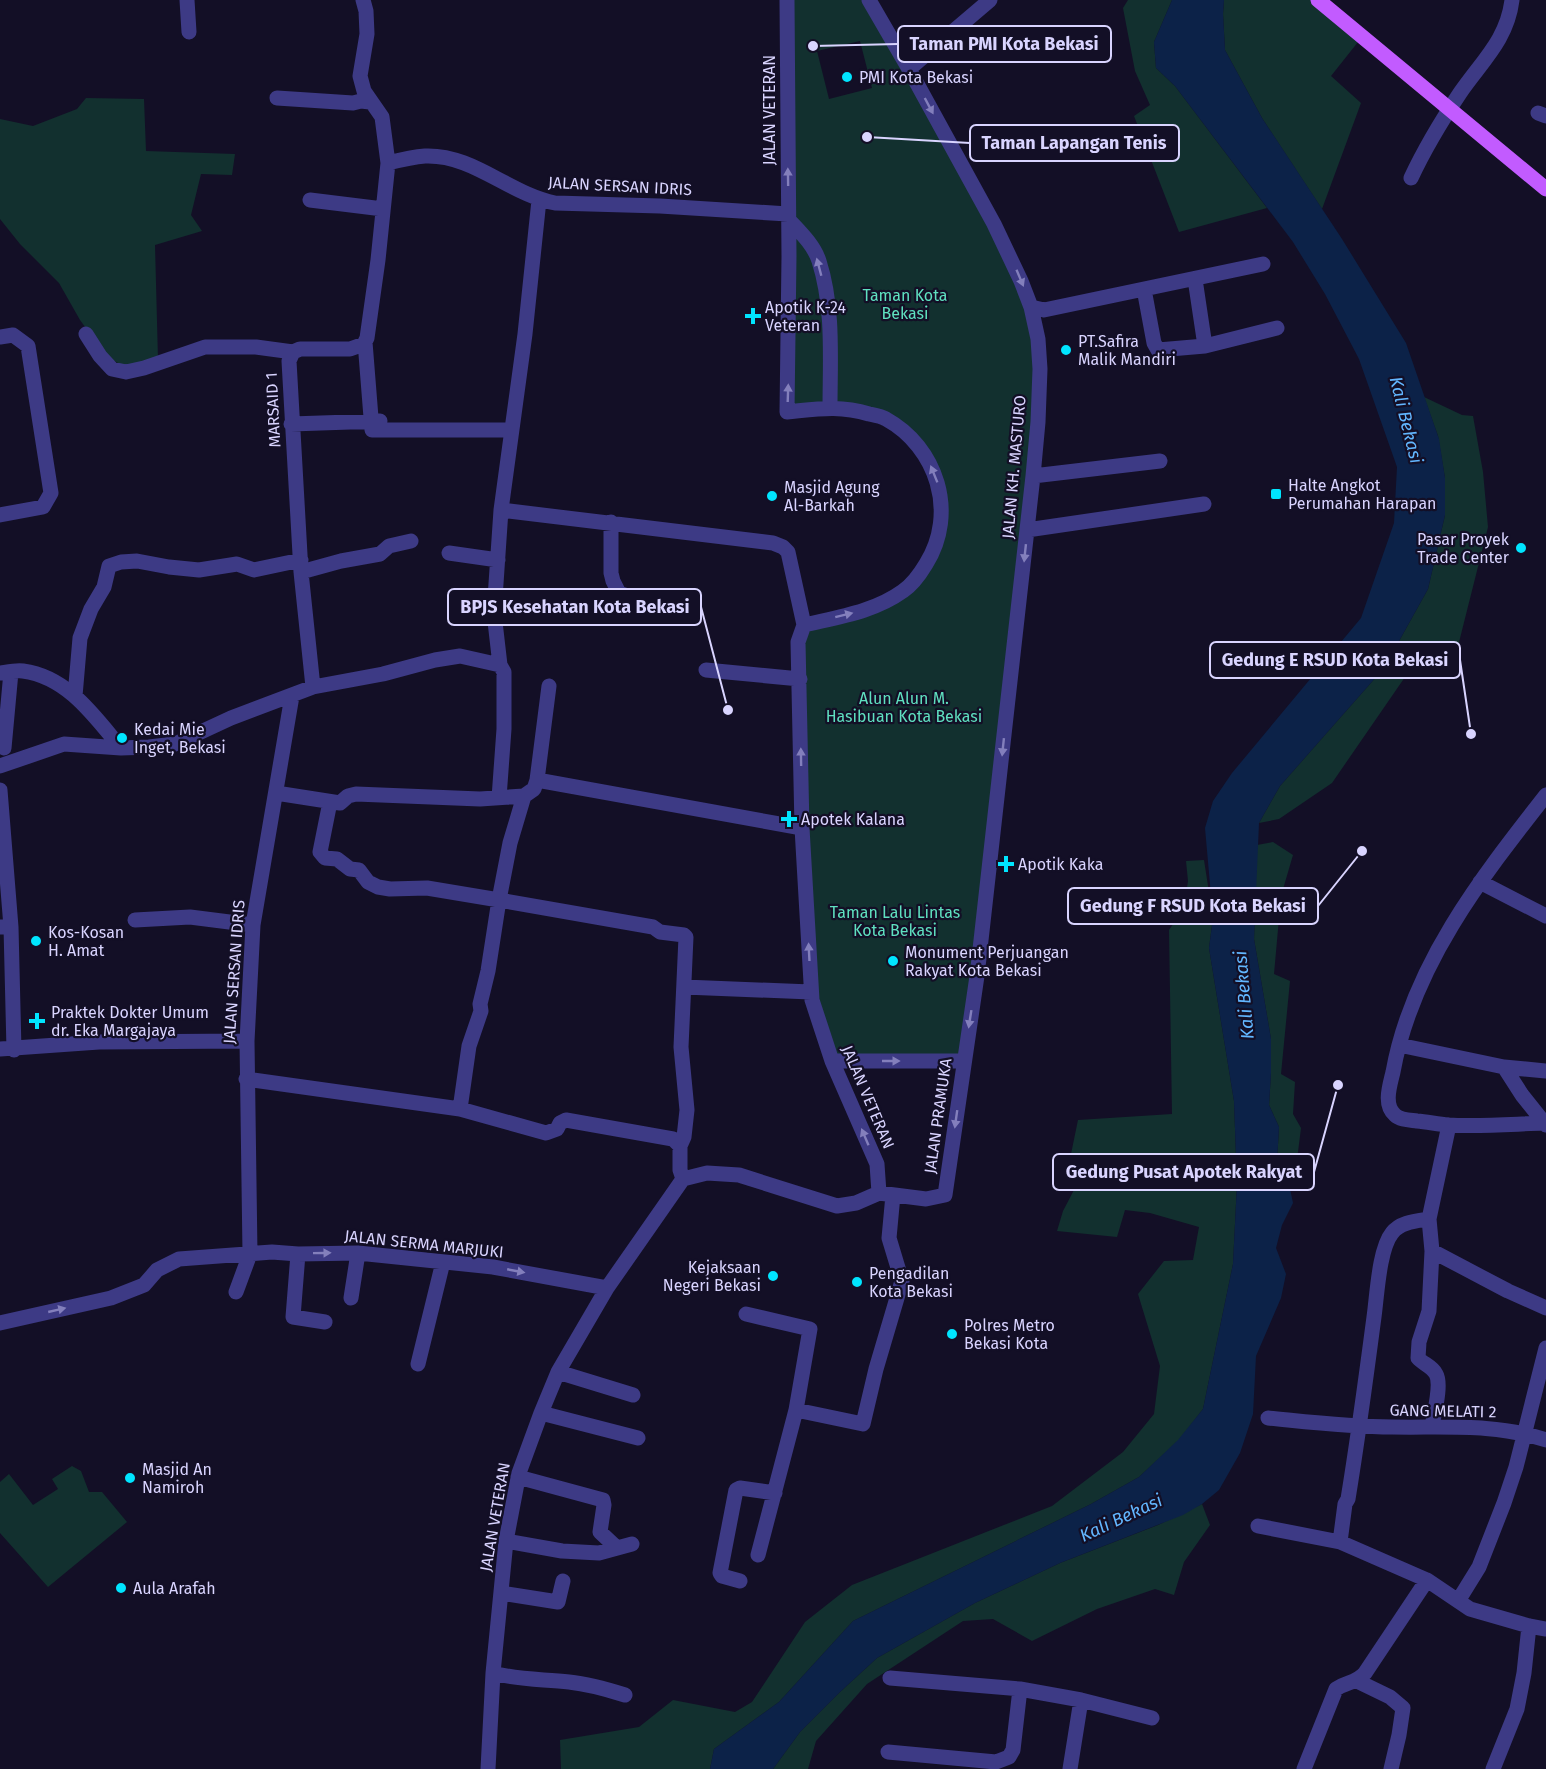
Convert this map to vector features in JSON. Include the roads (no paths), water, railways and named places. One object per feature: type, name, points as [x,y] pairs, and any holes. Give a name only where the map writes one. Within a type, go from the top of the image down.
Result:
[{"type":"main road","points":[[1318,0],[1546,189]]},
{"type":"street","points":[[187,0],[189,32]]},
{"type":"street","points":[[363,0],[367,34],[360,76],[364,91],[382,117],[388,163],[378,260],[365,342],[379,421],[372,430],[512,430]]},
{"type":"street","name":"JALAN VETERAN","points":[[787,0],[787,412],[850,408],[884,418],[906,432],[925,454],[937,478],[942,504],[941,527],[932,554],[919,575],[904,591],[876,607],[804,625],[798,642],[802,828],[812,999],[832,1060],[877,1164],[886,1194],[889,1238],[902,1281],[876,1369],[863,1424],[796,1410]]},
{"type":"street","name":"JALAN KH. MASTURO","points":[[869,0],[1007,250],[1031,307],[1040,356],[1038,422],[1033,476],[977,976]]},
{"type":"street","points":[[909,69],[990,0]]},
{"type":"street","points":[[1411,178],[1428,144],[1450,109],[1501,37],[1508,21],[1512,0]]},
{"type":"street","points":[[277,98],[370,102]]},
{"type":"street","name":"JALAN SERSAN IDRIS","points":[[388,163],[411,157],[450,158],[539,200],[555,203],[660,206],[788,217]]},
{"type":"street","points":[[310,200],[383,209]]},
{"type":"street","points":[[499,798],[504,729],[504,672],[500,665],[494,612],[501,510],[525,334],[539,200]]},
{"type":"street","points":[[788,217],[818,259],[829,312],[830,408]]},
{"type":"street","points":[[1031,307],[1044,310],[1263,264]]},
{"type":"street","points":[[1195,279],[1205,346]]},
{"type":"street","points":[[1144,289],[1156,348],[1161,351],[1205,346],[1277,328]]},
{"type":"street","points":[[86,334],[100,356],[112,369],[126,372],[205,347],[256,347],[293,352]]},
{"type":"street","points":[[0,337],[13,335],[28,346],[51,493],[43,507],[0,515]]},
{"type":"street","name":"MARSAID 1","points":[[313,687],[301,566],[289,361],[293,352],[300,349],[350,349],[365,342]]},
{"type":"street","points":[[291,424],[379,421]]},
{"type":"street","points":[[1033,476],[1160,461]]},
{"type":"street","points":[[1027,530],[1204,504]]},
{"type":"street","points":[[501,510],[773,543],[788,552],[804,625]]},
{"type":"street","points":[[611,522],[611,573],[619,593],[661,607]]},
{"type":"street","points":[[75,696],[80,638],[91,609],[104,586],[109,566],[121,562],[137,561],[199,570],[237,564],[254,570],[341,561],[380,554],[389,546],[411,541]]},
{"type":"street","points":[[449,553],[498,560]]},
{"type":"street","points":[[0,766],[64,744],[121,748],[175,744],[231,718],[313,687],[383,674],[435,660],[460,656],[500,665]]},
{"type":"street","points":[[706,670],[800,680]]},
{"type":"street","points":[[4,748],[5,673],[22,671],[57,682],[75,696],[121,748]]},
{"type":"street","points":[[276,793],[330,802],[340,802],[356,794],[455,799],[524,796],[534,789],[537,780],[549,686]]},
{"type":"street","name":"JALAN SERSAN IDRIS","points":[[236,1292],[249,1254],[246,1079],[253,925],[292,696]]},
{"type":"street","points":[[537,780],[802,828]]},
{"type":"street","points":[[0,790],[6,927],[7,1050],[99,1042],[247,1041]]},
{"type":"street","points":[[1545,1124],[1449,1125],[1401,1119],[1393,1114],[1388,1094],[1399,1045],[1412,1004],[1435,956],[1480,882],[1546,795]]},
{"type":"street","points":[[460,1108],[469,1046],[481,1011],[480,1004],[489,971],[510,843],[524,796]]},
{"type":"street","points":[[330,802],[320,852],[325,858],[337,859],[350,869],[359,870],[368,882],[378,887],[427,888],[499,900],[653,927],[660,932],[684,936],[687,939],[681,1047],[687,1110],[684,1137],[680,1146],[680,1170],[683,1179],[707,1173],[739,1175],[837,1206],[886,1194]]},
{"type":"street","points":[[1480,882],[1546,916]]},
{"type":"street","points":[[135,920],[190,917],[253,925]]},
{"type":"street","name":"JALAN PRAMUKA","points":[[886,1194],[926,1199],[945,1195],[977,976]]},
{"type":"street","points":[[684,987],[811,992]]},
{"type":"street","points":[[1399,1045],[1504,1067],[1546,1071]]},
{"type":"street","points":[[832,1060],[964,1061]]},
{"type":"street","points":[[1504,1067],[1545,1124]]},
{"type":"street","points":[[246,1079],[460,1108],[546,1133],[557,1129],[560,1123],[566,1120],[576,1121],[673,1138],[680,1146]]},
{"type":"street","points":[[1432,1426],[1439,1382],[1437,1374],[1418,1358],[1419,1342],[1428,1311],[1432,1251],[1429,1219],[1449,1125]]},
{"type":"street","name":"JALAN VETERAN","points":[[484,1766],[506,1541],[518,1477],[540,1413],[558,1372],[607,1288],[683,1179]]},
{"type":"street","points":[[1340,1542],[1360,1426],[1380,1272],[1387,1241],[1392,1232],[1404,1224],[1429,1219]]},
{"type":"street","points":[[1432,1251],[1546,1308]]},
{"type":"street","name":"JALAN SERMA MARJUKI","points":[[0,1323],[111,1298],[144,1284],[158,1270],[179,1259],[272,1252],[358,1253],[493,1267],[607,1288]]},
{"type":"street","points":[[351,1298],[358,1253]]},
{"type":"street","points":[[298,1254],[293,1317],[325,1322]]},
{"type":"street","points":[[418,1364],[443,1262]]},
{"type":"street","points":[[746,1314],[810,1329],[796,1410],[758,1555]]},
{"type":"street","points":[[1458,1601],[1479,1567],[1488,1547],[1516,1467],[1546,1348]]},
{"type":"street","points":[[558,1372],[633,1395]]},
{"type":"street","points":[[540,1413],[638,1438]]},
{"type":"street","name":"GANG MELATI 2","points":[[1268,1418],[1360,1426],[1491,1428],[1525,1433],[1546,1440]]},
{"type":"street","points":[[506,1541],[562,1551],[599,1553],[625,1546],[600,1532],[603,1500],[518,1477]]},
{"type":"street","points":[[740,1581],[722,1576],[720,1573],[736,1490],[740,1488],[775,1493]]},
{"type":"street","points":[[1258,1526],[1340,1542],[1427,1580],[1470,1609],[1546,1629]]},
{"type":"street","points":[[1358,1681],[1427,1580]]},
{"type":"street","points":[[501,1593],[558,1602],[563,1581]]},
{"type":"street","points":[[1494,1769],[1517,1709],[1529,1626]]},
{"type":"street","points":[[492,1678],[506,1677],[585,1684],[625,1695]]},
{"type":"street","points":[[890,1678],[1020,1689],[1081,1700],[1152,1718]]},
{"type":"street","points":[[1304,1769],[1336,1689],[1342,1684],[1358,1681],[1390,1697],[1403,1708],[1400,1736],[1391,1769]]},
{"type":"street","points":[[888,1752],[1009,1763],[1013,1750],[1020,1689]]},
{"type":"street","points":[[1070,1769],[1081,1700]]},
{"type":"water","name":"Kali Bekasi","points":[[1172,0],[1224,0],[1225,50],[1262,118],[1342,239],[1406,343],[1439,439],[1445,478],[1445,515],[1428,589],[1384,668],[1280,786],[1259,823],[1254,939],[1271,1039],[1269,1105],[1279,1127],[1277,1162],[1289,1184],[1293,1203],[1282,1225],[1276,1248],[1286,1274],[1281,1298],[1256,1356],[1253,1414],[1240,1453],[1219,1490],[1202,1504],[1183,1515],[1060,1563],[975,1603],[877,1658],[800,1732],[773,1769],[710,1769],[714,1749],[779,1702],[853,1621],[1091,1504],[1139,1477],[1178,1440],[1203,1409],[1233,1264],[1237,1184],[1234,1101],[1209,948],[1213,918],[1205,828],[1213,801],[1232,773],[1361,618],[1394,523],[1397,467],[1359,359],[1325,294],[1293,242],[1175,86],[1156,68],[1154,42]]},
{"type":"place","name":"Taman PMI Kota Bekasi","points":[[813,46]]},
{"type":"place","name":"PMI Kota Bekasi","points":[[847,77]]},
{"type":"place","name":"Taman Lapangan Tenis","points":[[867,137]]},
{"type":"place","name":"Apotik K-24 Veteran","points":[[753,316]]},
{"type":"place","name":"PT.Safira Malik Mandiri","points":[[1066,350]]},
{"type":"place","name":"Halte Angkot Perumahan Harapan","points":[[1276,494]]},
{"type":"place","name":"Masjid Agung Al-Barkah","points":[[772,496]]},
{"type":"place","name":"Pasar Proyek Trade Center","points":[[1521,548]]},
{"type":"place","name":"BPJS Kesehatan Kota Bekasi","points":[[728,710]]},
{"type":"place","name":"Gedung E RSUD Kota Bekasi","points":[[1471,734]]},
{"type":"place","name":"Kedai Mie Inget, Bekasi","points":[[122,738]]},
{"type":"place","name":"Apotek Kalana","points":[[789,819]]},
{"type":"place","name":"Gedung F RSUD Kota Bekasi","points":[[1362,851]]},
{"type":"place","name":"Apotik Kaka","points":[[1006,864]]},
{"type":"place","name":"Kos-Kosan H. Amat","points":[[36,941]]},
{"type":"place","name":"Monument Perjuangan Rakyat Kota Bekasi","points":[[893,961]]},
{"type":"place","name":"Praktek Dokter Umum dr. Eka Margajaya","points":[[37,1021]]},
{"type":"place","name":"Gedung Pusat Apotek Rakyat","points":[[1338,1085]]},
{"type":"place","name":"Kejaksaan Negeri Bekasi","points":[[773,1276]]},
{"type":"place","name":"Pengadilan Kota Bekasi","points":[[857,1282]]},
{"type":"place","name":"Polres Metro Bekasi Kota","points":[[952,1334]]},
{"type":"place","name":"Masjid An Namiroh","points":[[130,1478]]},
{"type":"place","name":"Aula Arafah","points":[[121,1588]]},
{"type":"park label","name":"Taman Kota Bekasi","points":[[905,304]]},
{"type":"park label","name":"Alun Alun M. Hasibuan Kota Bekasi","points":[[904,707]]},
{"type":"park label","name":"Taman Lalu Lintas Kota Bekasi","points":[[895,921]]}]
